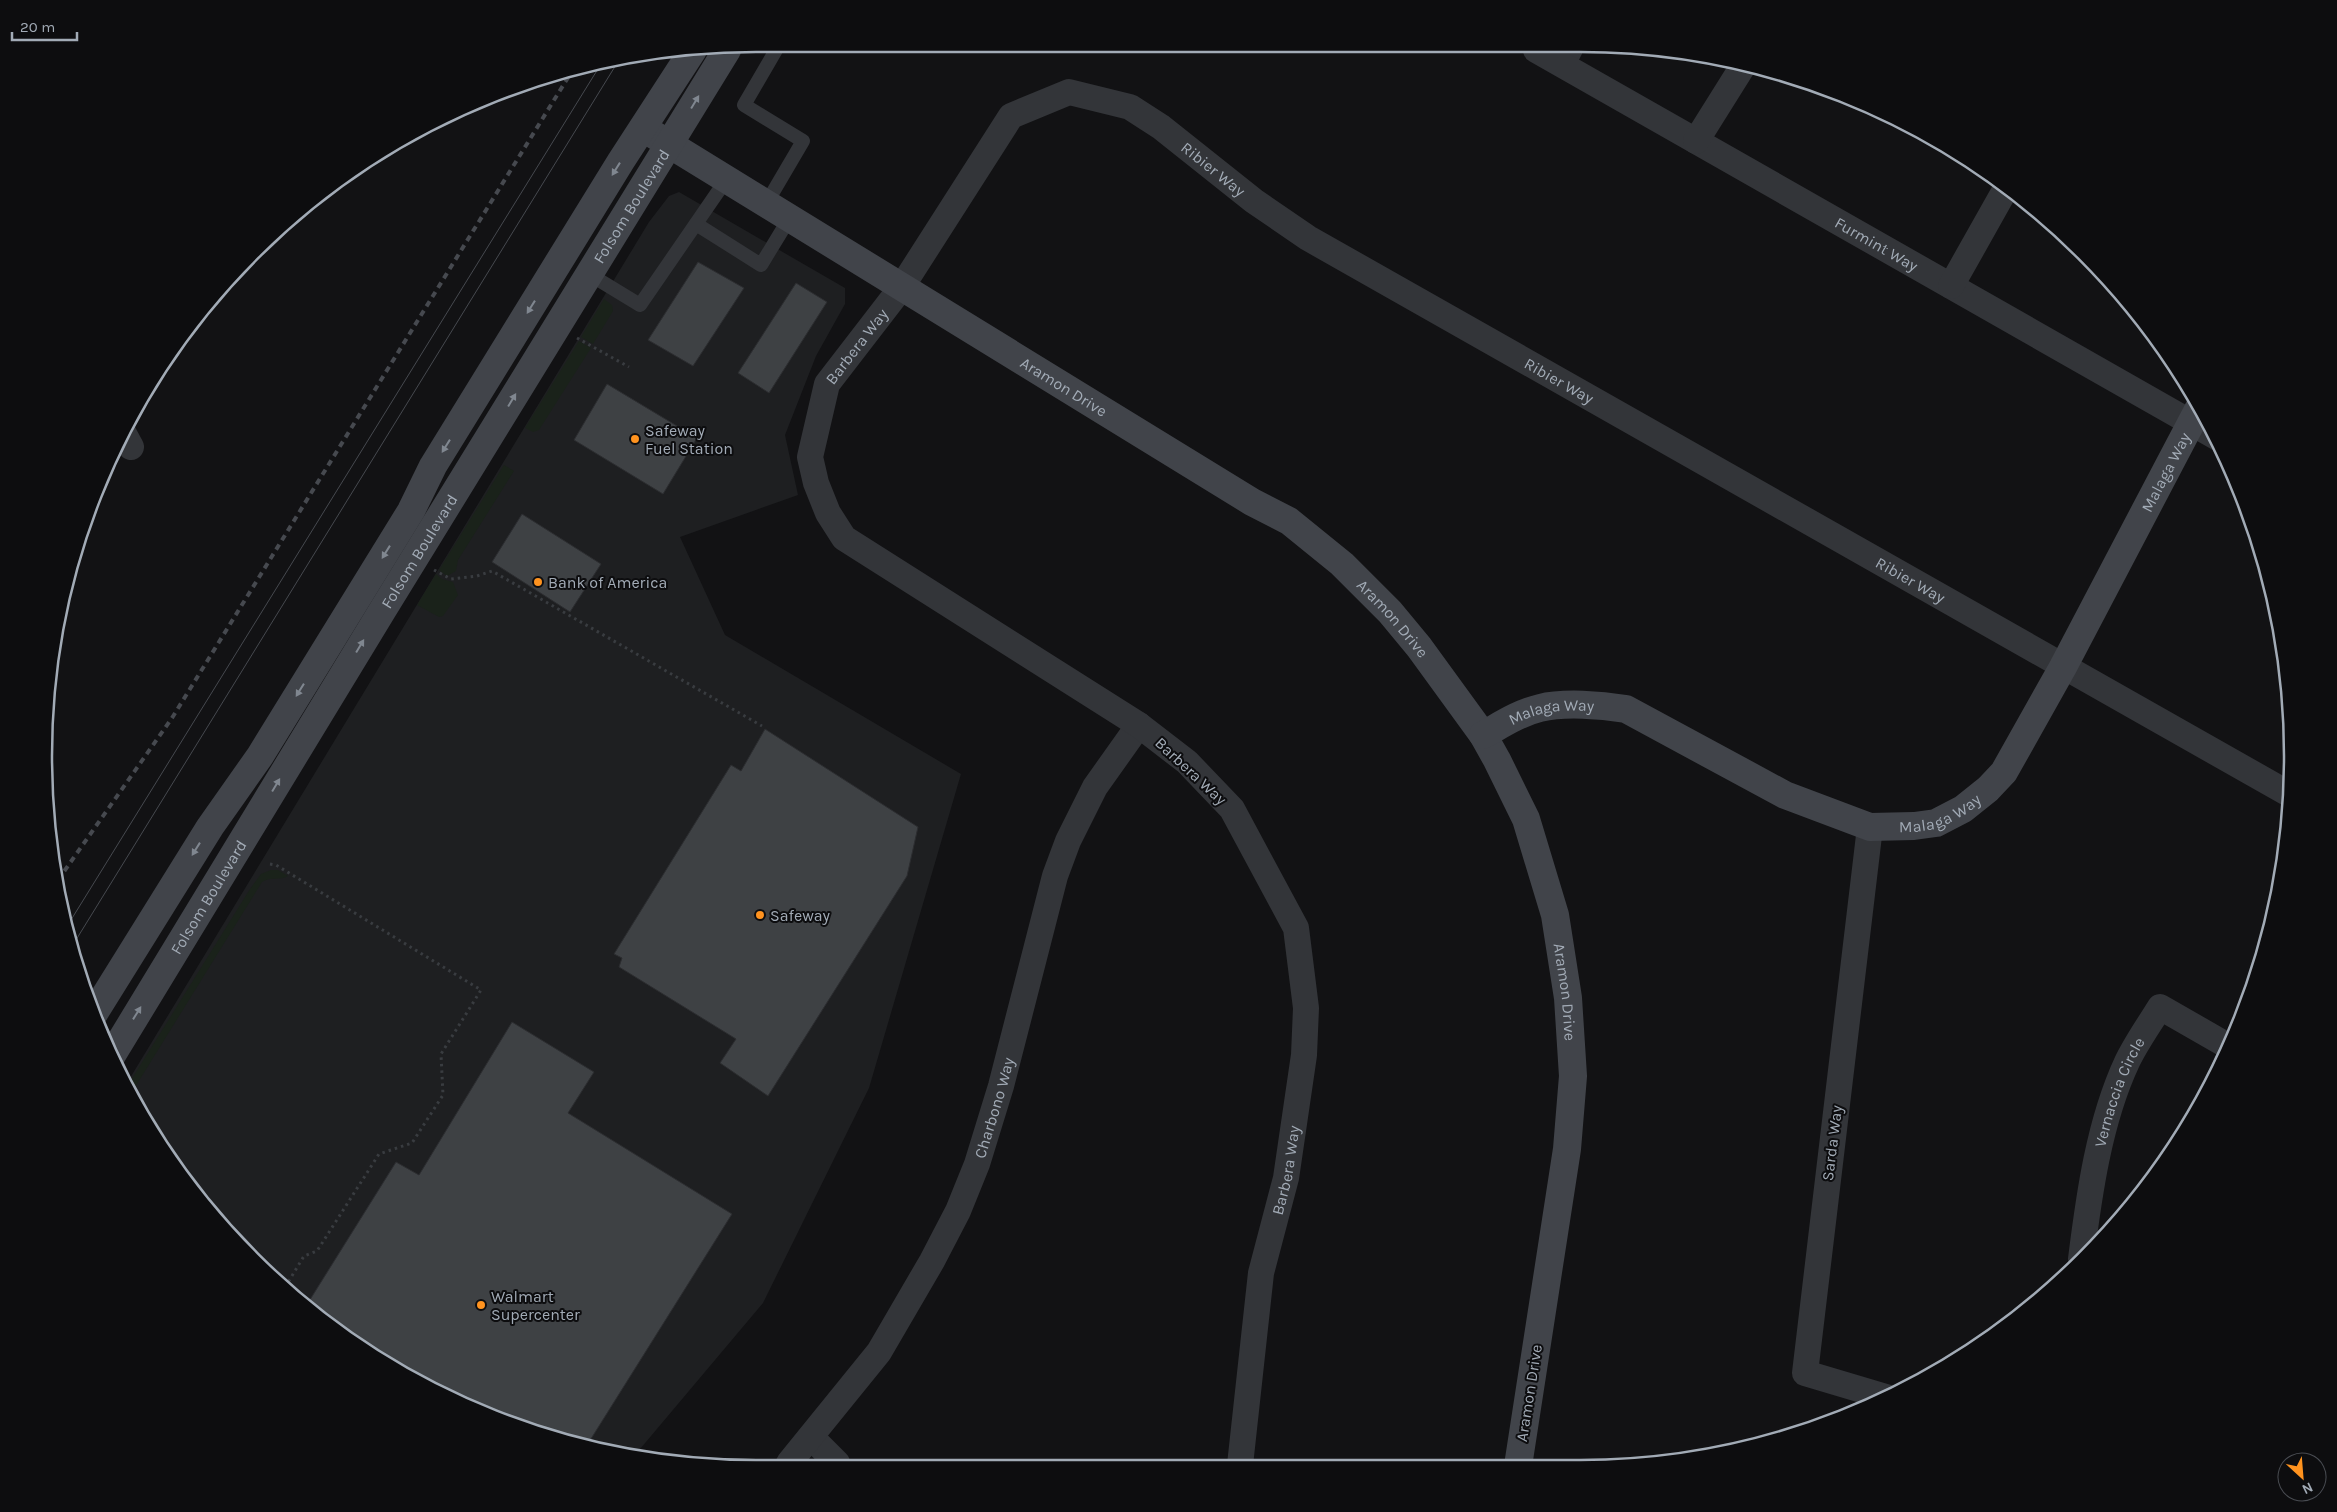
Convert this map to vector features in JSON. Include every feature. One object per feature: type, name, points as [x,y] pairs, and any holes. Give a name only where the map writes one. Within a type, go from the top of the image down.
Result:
[{"type":"street","name":"Furmint Way","points":[[1544,52],[1572,59],[1696,141],[1951,286],[2195,415]]},
{"type":"street","name":"Folsom Boulevard","points":[[116,1048],[726,53]]},
{"type":"street","name":"Folsom Boulevard","points":[[99,1006],[210,827],[260,756],[411,511],[433,466],[689,56]]},
{"type":"street","points":[[1696,141],[1740,71]]},
{"type":"street","name":"Ribier Way","points":[[901,288],[1011,116],[1069,92],[1130,108],[1161,126],[1254,201],[1308,238],[2283,791]]},
{"type":"street","name":"Aramon Drive","points":[[643,128],[1252,502],[1289,521],[1342,564],[1390,612],[1419,647],[1483,735],[1526,819],[1555,914],[1568,998],[1573,1076],[1567,1149],[1519,1460]]},
{"type":"street","points":[[1951,286],[2003,194]]},
{"type":"street","name":"Barbera Way","points":[[901,288],[827,384],[810,457],[816,483],[828,513],[844,538],[1140,724],[1187,762],[1200,778],[1232,809],[1296,928],[1306,1008],[1304,1055],[1286,1178],[1261,1273],[1241,1460]]},
{"type":"street","name":"Malaga Way","points":[[1483,735],[1516,717],[1541,708],[1603,705],[1626,709],[1785,795],[1870,827],[1914,826],[1936,823],[1963,809],[1988,789],[2004,772],[2063,667],[2195,415]]},
{"type":"street","name":"Charbono Way","points":[[792,1460],[879,1352],[932,1261],[958,1211],[977,1164],[1001,1086],[1055,876],[1068,841],[1095,787],[1140,724]]},
{"type":"street","name":"Sarda Way","points":[[1870,827],[1805,1373],[1876,1394]]},
{"type":"street","name":"Vernaccia Circle","points":[[2082,1249],[2089,1197],[2108,1114],[2127,1062],[2160,1007],[2223,1043]]},
{"type":"street","points":[[811,1437],[834,1460]]},
{"type":"lane","points":[[766,204],[803,141],[744,105],[775,52]]},
{"type":"lane","points":[[589,274],[640,306],[726,180]]},
{"type":"lane","points":[[696,224],[761,265],[789,219]]},
{"type":"path","points":[[574,336],[628,367]]},
{"type":"path","points":[[431,569],[451,579],[477,576],[492,571],[762,726]]},
{"type":"path","points":[[270,864],[276,865],[316,888],[481,990],[441,1054],[443,1095],[412,1143],[379,1154],[317,1251],[304,1256],[288,1282]]},
{"type":"shaded area","points":[[679,192],[845,288],[845,304],[816,356],[785,435],[798,495],[680,537],[725,635],[961,774],[869,1088],[763,1303],[640,1449],[574,1436],[487,1406],[445,1387],[404,1365],[365,1341],[328,1314],[292,1285],[227,1220],[171,1147],[130,1077],[649,222],[669,196]]},
{"type":"shaded area","points":[[604,299],[612,305],[613,311],[593,344],[581,337]]},
{"type":"shaded area","points":[[579,341],[591,348],[539,430],[533,432],[525,428]]},
{"type":"shaded area","points":[[504,465],[514,471],[458,560],[456,571],[447,576],[439,570]]},
{"type":"shaded area","points":[[436,574],[442,579],[453,582],[458,595],[443,616],[439,617],[417,605]]},
{"type":"shaded area","points":[[271,870],[278,870],[288,876],[262,882],[135,1086],[132,1079],[261,874]]},
{"type":"building","points":[[698,262],[744,288],[693,366],[648,340]]},
{"type":"building","points":[[796,283],[827,302],[769,393],[738,373]]},
{"type":"building","name":"Safeway Fuel Station","points":[[607,384],[697,438],[663,494],[574,440]]},
{"type":"building","points":[[522,514],[601,564],[570,612],[492,562]]},
{"type":"building","name":"Safeway","points":[[765,729],[918,827],[907,876],[768,1096],[720,1063],[736,1039],[619,967],[622,958],[614,954],[731,765],[741,771]]},
{"type":"building","points":[[512,1022],[594,1072],[568,1113],[732,1214],[590,1440],[530,1422],[487,1406],[445,1387],[365,1341],[310,1300],[396,1162],[419,1175]]},
{"type":"tram line","points":[[76,939],[615,67]]},
{"type":"tram line","points":[[72,919],[597,71]]},
{"type":"railway","points":[[63,873],[172,718],[568,78]]},
{"type":"place","name":"Safeway Fuel Station","points":[[635,439]]},
{"type":"place","name":"Bank of America","points":[[538,582]]},
{"type":"place","name":"Safeway","points":[[760,915]]},
{"type":"place","name":"Walmart Supercenter","points":[[481,1305]]}]
